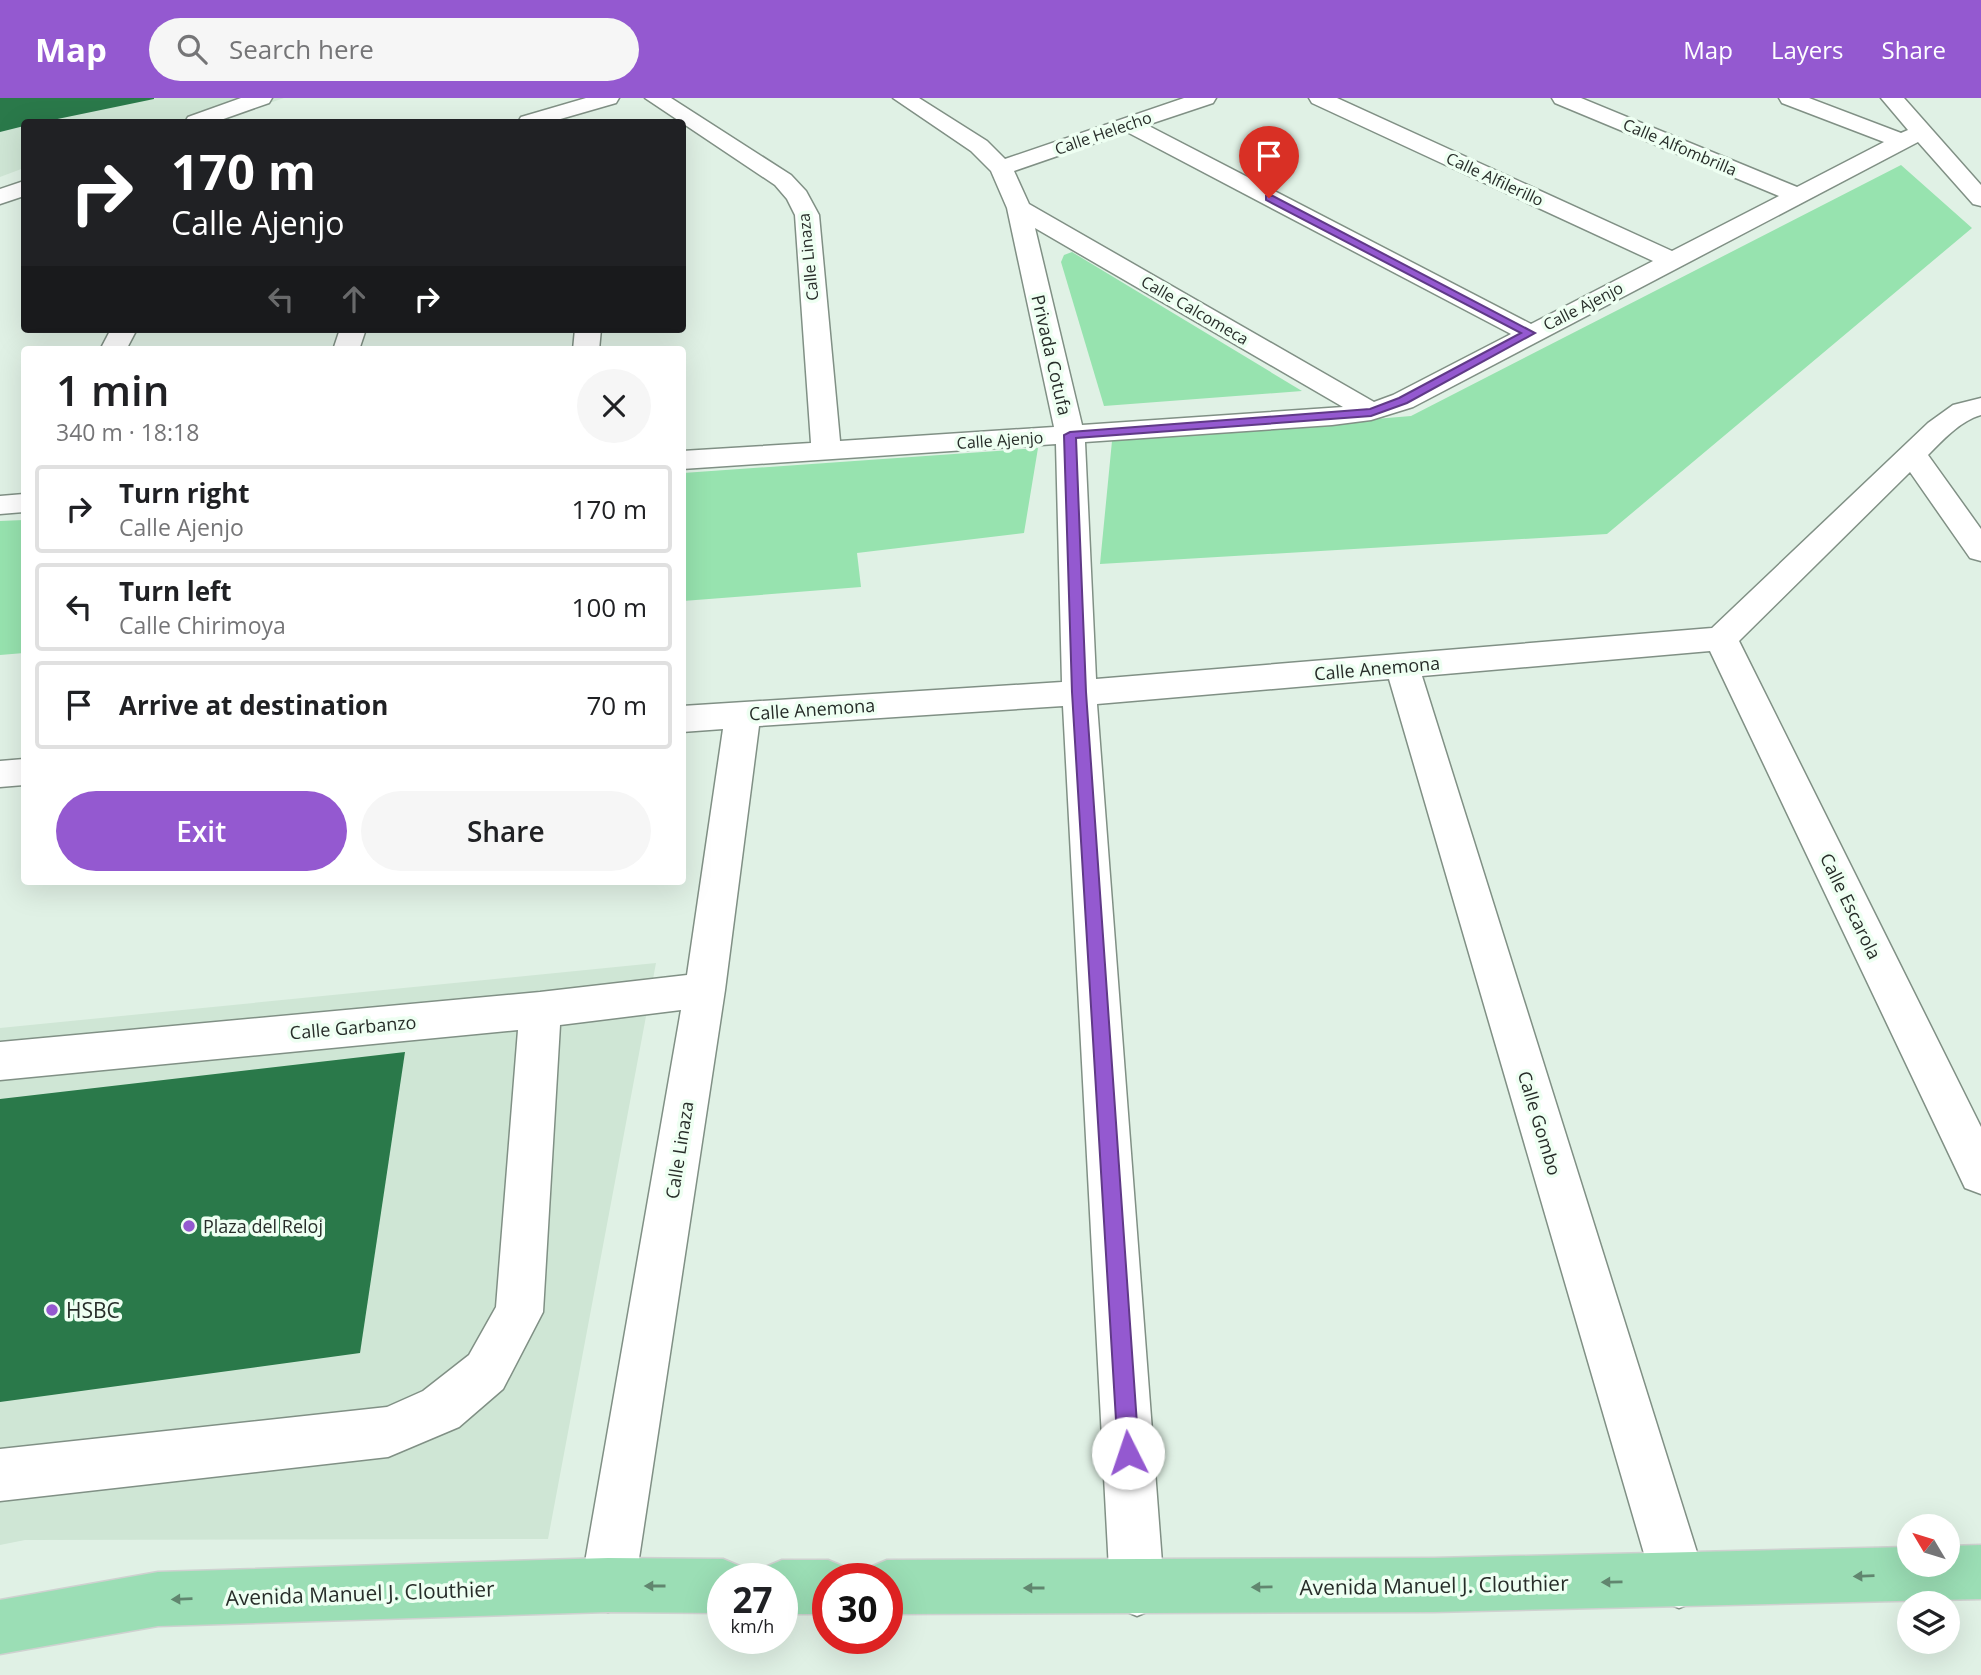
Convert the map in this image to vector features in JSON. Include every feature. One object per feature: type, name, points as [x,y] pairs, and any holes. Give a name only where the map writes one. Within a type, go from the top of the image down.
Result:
[{"type":"main road","name":"Avenida Manuel J. Clouthier","points":[[903,1587],[1137,1589],[1679,1581],[1981,1572]]},
{"type":"main road","name":"Avenida Manuel J. Clouthier","points":[[0,1627],[158,1600],[608,1585],[707,1586]]},
{"type":"street","points":[[204,119],[261,98]]},
{"type":"street","points":[[539,119],[608,98]]},
{"type":"street","name":"Calle Linaza","points":[[656,98],[783,180],[798,196],[807,215],[825,450]]},
{"type":"street","name":"Privada Cotufa","points":[[904,98],[979,146],[1001,168],[1019,208],[1070,435],[1079,692],[1137,1589]]},
{"type":"street","name":"Calle Helecho","points":[[1001,168],[1205,98]]},
{"type":"street","name":"Calle Alfilerillo","points":[[1320,98],[1671,260]]},
{"type":"street","name":"Calle Alfombrilla","points":[[1563,98],[1798,196]]},
{"type":"street","points":[[1790,98],[1911,136]]},
{"type":"street","points":[[1892,98],[1911,136],[1981,200]]},
{"type":"street","points":[[1128,124],[1529,333]]},
{"type":"street","name":"Calle Ajenjo","points":[[686,460],[1371,412],[1403,401],[1911,136]]},
{"type":"street","points":[[0,197],[21,189]]},
{"type":"street","points":[[0,203],[21,200]]},
{"type":"street","name":"Calle Calcomeca","points":[[1019,208],[1371,412]]},
{"type":"street","points":[[1721,639],[1938,429],[1963,411],[1981,406]]},
{"type":"street","points":[[1913,455],[1981,551]]},
{"type":"street","points":[[0,505],[21,503]]},
{"type":"street","name":"Calle Anemona","points":[[686,719],[1079,692],[1721,639]]},
{"type":"street","name":"Calle Escarola","points":[[1721,639],[1981,1173]]},
{"type":"street","name":"Calle Gombo","points":[[1402,666],[1679,1581]]},
{"type":"street","name":"Calle Linaza","points":[[608,1585],[705,990],[743,714]]},
{"type":"street","points":[[0,774],[21,772]]},
{"type":"street","name":"Calle Garbanzo","points":[[0,1061],[540,1010],[705,990]]},
{"type":"street","points":[[0,1475],[388,1432],[441,1409],[486,1371],[519,1312],[540,1010]]},
{"type":"shaded area","points":[[0,98],[284,98],[222,119],[21,119],[21,169],[0,177]]},
{"type":"shaded area","points":[[656,963],[548,1539],[25,1540],[0,1545],[0,1028]]},
{"type":"green space","points":[[1901,165],[1972,228],[1607,534],[1100,564],[1112,441],[1411,416]]},
{"type":"green space","points":[[1072,252],[1302,391],[1104,406],[1061,262],[1064,255]]},
{"type":"green space","points":[[1038,448],[1024,533],[857,553],[861,587],[686,601],[686,473]]},
{"type":"green space","points":[[21,520],[21,653],[0,655],[0,521]]},
{"type":"building","points":[[0,98],[154,98],[57,119],[21,119],[21,127],[0,132]]},
{"type":"building","name":"Plaza del Reloj","points":[[405,1052],[360,1353],[0,1402],[0,1099]]},
{"type":"place","name":"Plaza del Reloj","points":[[189,1226]]},
{"type":"place","name":"HSBC","points":[[52,1310]]},
{"type":"route","points":[[1128,1453],[1079,692],[1070,435],[1371,412],[1403,401],[1529,333],[1269,198]]}]
